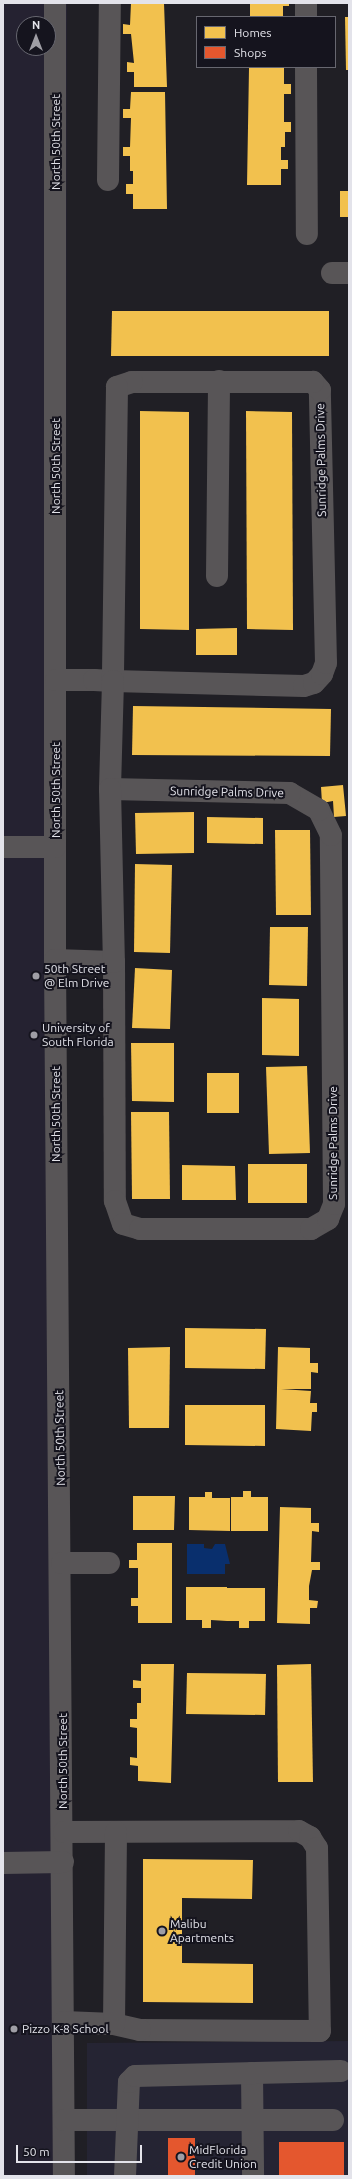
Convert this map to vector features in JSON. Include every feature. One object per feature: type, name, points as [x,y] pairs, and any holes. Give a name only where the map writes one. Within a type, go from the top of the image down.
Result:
[{"type":"street","name":"North 50th Street","points":[[55,3],[55,960],[64,1832],[62,1862],[64,2176]]},
{"type":"street","points":[[108,180],[110,3]]},
{"type":"street","points":[[306,3],[306,16]]},
{"type":"street","points":[[306,68],[307,234]]},
{"type":"street","name":"Sunridge Palms Drive","points":[[110,789],[290,793],[319,810],[331,836],[334,1204],[328,1219],[312,1229],[140,1230],[123,1224],[115,1201],[114,962],[110,789],[117,386],[132,382],[308,380],[320,390],[326,664],[322,674],[314,683],[304,686],[113,680]]},
{"type":"street","points":[[217,576],[219,381]]},
{"type":"street","points":[[56,680],[113,680]]},
{"type":"street","points":[[3,847],[55,847]]},
{"type":"street","points":[[55,960],[114,962]]},
{"type":"street","points":[[62,1563],[109,1563]]},
{"type":"street","points":[[64,1832],[299,1831],[310,1837],[317,1848],[320,2030],[140,2030],[114,2024],[64,2022]]},
{"type":"street","points":[[114,2024],[116,1832]]},
{"type":"street","points":[[3,1863],[62,1862]]},
{"type":"street","points":[[125,2176],[129,2082],[135,2076],[341,2071]]},
{"type":"street","points":[[252,2073],[254,2120],[253,2176]]},
{"type":"street","points":[[64,2120],[333,2120]]},
{"type":"shaded area","name":"University of South Florida","points":[[3,3],[67,3],[64,2176],[3,2176]]},
{"type":"shaded area","points":[[349,2041],[349,2176],[87,2176],[87,2043]]},
{"type":"water","points":[[187,1544],[204,1544],[204,1548],[212,1549],[215,1544],[225,1544],[230,1564],[225,1564],[225,1574],[187,1574]]},
{"type":"building: Homes","points":[[131,3],[164,3],[167,87],[134,87],[134,72],[127,72],[127,62],[134,63],[131,34],[123,34],[123,24],[130,25]]},
{"type":"building: Homes","points":[[250,3],[289,3],[289,6],[283,6],[283,16],[250,16]]},
{"type":"building: Homes","points":[[345,17],[349,17],[349,70],[346,70]]},
{"type":"building: Homes","points":[[249,68],[284,68],[284,84],[291,84],[291,94],[284,94],[284,122],[291,122],[291,132],[285,132],[285,147],[281,147],[281,160],[288,160],[288,169],[281,169],[281,185],[247,185]]},
{"type":"building: Homes","points":[[131,92],[165,92],[167,209],[133,209],[133,194],[126,194],[126,184],[133,184],[133,171],[130,171],[130,156],[123,156],[123,147],[130,147],[131,118],[123,118],[123,109],[130,109]]},
{"type":"building: Homes","points":[[340,191],[349,191],[349,217],[340,217]]},
{"type":"building: Homes","points":[[112,311],[329,311],[329,356],[111,356]]},
{"type":"building: Homes","points":[[140,411],[189,412],[189,630],[140,629]]},
{"type":"building: Homes","points":[[246,411],[292,412],[293,630],[247,629]]},
{"type":"building: Homes","points":[[237,628],[237,655],[196,655],[196,629]]},
{"type":"building: Homes","points":[[133,706],[331,709],[330,756],[132,755]]},
{"type":"building: Homes","points":[[343,785],[346,816],[334,817],[333,801],[322,803],[321,787]]},
{"type":"building: Homes","points":[[194,812],[194,853],[136,854],[135,813]]},
{"type":"building: Homes","points":[[207,817],[263,818],[263,844],[207,843]]},
{"type":"building: Homes","points":[[275,830],[310,830],[311,915],[276,915]]},
{"type":"building: Homes","points":[[135,864],[172,865],[170,953],[134,952]]},
{"type":"building: Homes","points":[[270,927],[308,927],[307,986],[269,985]]},
{"type":"building: Homes","points":[[135,968],[172,970],[170,1029],[132,1028]]},
{"type":"building: Homes","points":[[262,998],[299,999],[299,1056],[262,1055]]},
{"type":"building: Homes","points":[[131,1043],[174,1043],[174,1102],[132,1101]]},
{"type":"building: Homes","points":[[307,1066],[310,1153],[269,1154],[266,1067]]},
{"type":"building: Homes","points":[[207,1073],[239,1073],[239,1113],[207,1113]]},
{"type":"building: Homes","points":[[131,1112],[169,1112],[170,1199],[132,1199]]},
{"type":"building: Homes","points":[[248,1164],[307,1164],[307,1203],[248,1203]]},
{"type":"building: Homes","points":[[182,1165],[235,1166],[236,1200],[182,1200]]},
{"type":"building: Homes","points":[[185,1328],[266,1329],[265,1369],[185,1368]]},
{"type":"building: Homes","points":[[170,1347],[169,1428],[129,1428],[128,1348]]},
{"type":"building: Homes","points":[[278,1347],[310,1348],[310,1363],[318,1363],[318,1373],[311,1372],[311,1389],[281,1389],[311,1391],[310,1403],[317,1403],[317,1412],[312,1412],[311,1431],[276,1429]]},
{"type":"building: Homes","points":[[185,1405],[265,1405],[265,1446],[185,1445]]},
{"type":"building: Homes","points":[[243,1491],[251,1491],[251,1497],[268,1497],[268,1531],[231,1531],[231,1497],[243,1497]]},
{"type":"building: Homes","points":[[205,1492],[212,1492],[212,1498],[230,1498],[230,1531],[189,1530],[189,1497],[205,1497]]},
{"type":"building: Homes","points":[[133,1496],[175,1496],[174,1530],[133,1530]]},
{"type":"building: Homes","points":[[280,1507],[311,1508],[311,1523],[319,1523],[319,1532],[312,1531],[311,1562],[320,1562],[320,1570],[312,1570],[309,1586],[309,1600],[318,1601],[317,1608],[310,1608],[310,1624],[277,1623]]},
{"type":"building: Homes","points":[[137,1543],[172,1543],[172,1623],[138,1623],[138,1606],[131,1606],[131,1598],[138,1598],[138,1568],[129,1568],[129,1560],[137,1560]]},
{"type":"building: Homes","points":[[186,1587],[227,1587],[227,1621],[211,1620],[211,1628],[202,1628],[202,1620],[186,1620]]},
{"type":"building: Homes","points":[[227,1588],[265,1588],[265,1621],[249,1621],[249,1628],[239,1628],[239,1621],[227,1621]]},
{"type":"building: Homes","points":[[141,1664],[174,1664],[171,1783],[138,1781],[138,1766],[130,1765],[130,1757],[137,1758],[137,1728],[130,1727],[130,1719],[137,1719],[137,1703],[141,1703],[141,1688],[133,1688],[133,1680],[141,1681]]},
{"type":"building: Homes","points":[[311,1664],[313,1782],[278,1782],[277,1665]]},
{"type":"building: Homes","points":[[187,1673],[266,1674],[265,1715],[186,1714]]},
{"type":"building: Homes","name":"Malibu Apartments","points":[[143,1859],[253,1860],[252,1899],[182,1898],[182,1963],[253,1964],[253,2003],[143,2002]]},
{"type":"building: Shops","name":"MidFlorida Credit Union","points":[[168,2138],[195,2138],[195,2176],[168,2176]]},
{"type":"building: Shops","points":[[279,2142],[344,2142],[344,2176],[279,2176]]},
{"type":"place","name":"50th Street @ Elm Drive","points":[[36,976]]},
{"type":"place","name":"University of South Florida","points":[[34,1035]]},
{"type":"place","name":"Malibu Apartments","points":[[162,1931]]},
{"type":"place","name":"Pizzo K-8 School","points":[[14,2029]]},
{"type":"place","name":"MidFlorida Credit Union","points":[[181,2157]]}]
